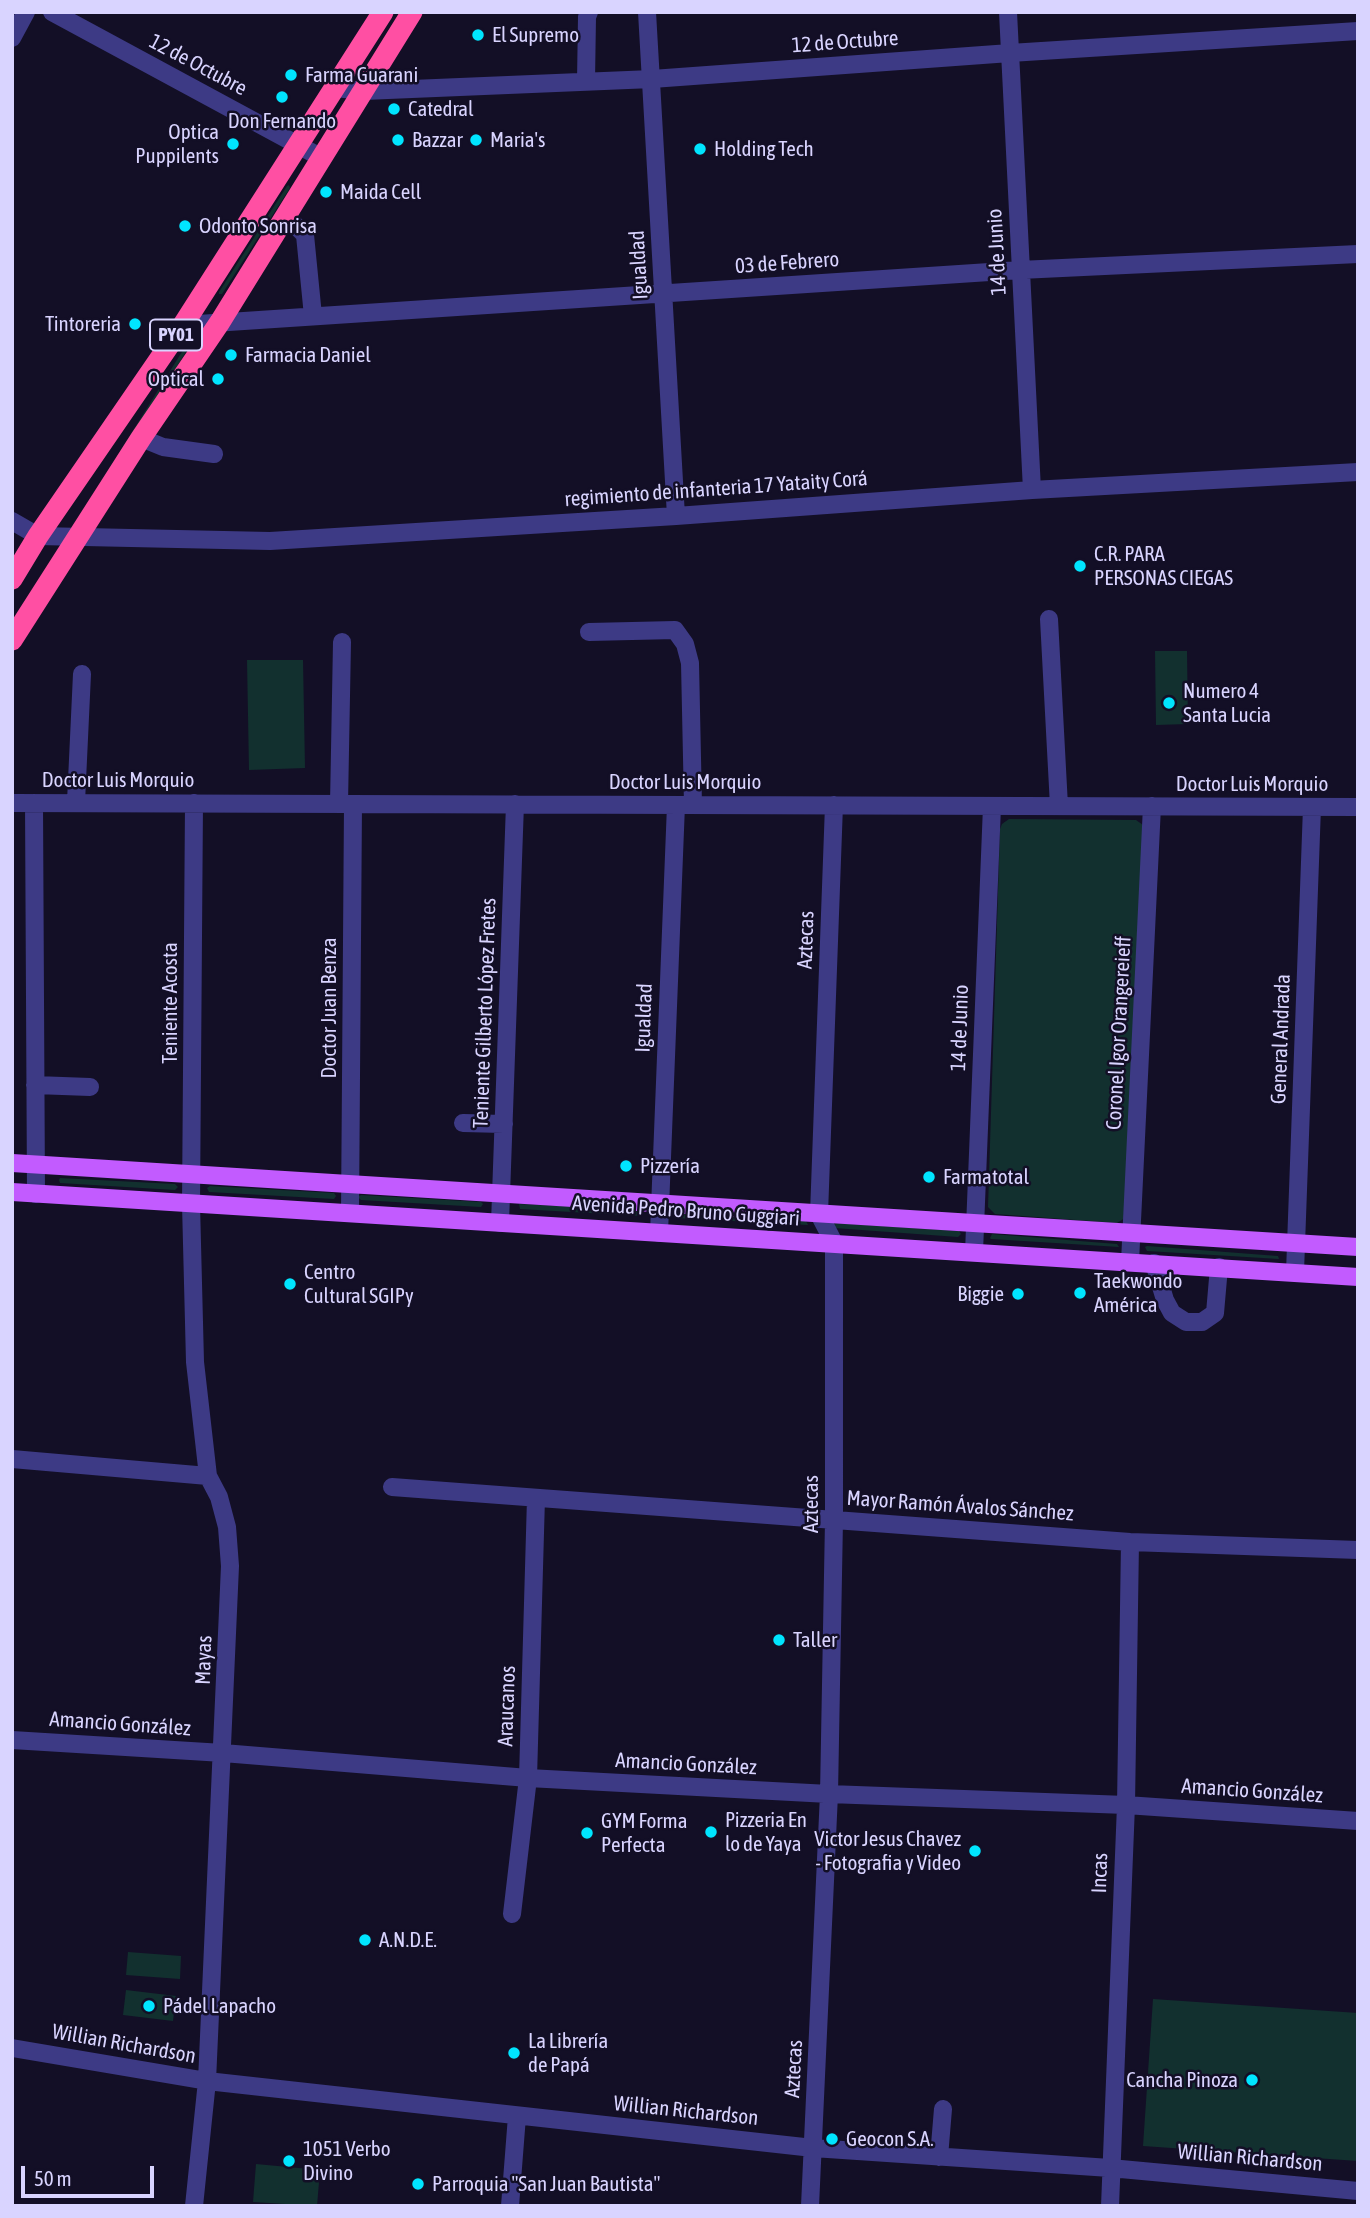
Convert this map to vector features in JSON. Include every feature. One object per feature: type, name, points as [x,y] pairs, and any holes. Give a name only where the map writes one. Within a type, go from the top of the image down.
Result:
[{"type":"highway","name":"PY01","points":[[12,579],[38,536],[183,325],[383,12]]},
{"type":"highway","name":"PY01","points":[[12,640],[141,438],[220,322],[412,12]]},
{"type":"main road","name":"Avenida Pedro Bruno Guggiari","points":[[12,1163],[1358,1247]]},
{"type":"main road","name":"Avenida Pedro Bruno Guggiari","points":[[12,1192],[1219,1267],[1358,1278]]},
{"type":"street","points":[[12,38],[26,12]]},
{"type":"street","name":"12 de Octubre","points":[[52,12],[322,159]]},
{"type":"street","points":[[586,81],[585,55],[589,12]]},
{"type":"street","name":"Igualdad","points":[[647,12],[676,516]]},
{"type":"street","name":"14 de Junio","points":[[1008,12],[1032,490]]},
{"type":"street","name":"12 de Octubre","points":[[335,88],[363,91],[652,79],[1010,53],[1358,32]]},
{"type":"street","points":[[286,216],[304,235],[313,316]]},
{"type":"street","name":"03 de Febrero","points":[[183,325],[1020,270],[1358,254]]},
{"type":"street","points":[[141,438],[163,447],[214,454]]},
{"type":"street","name":"regimiento de infanteria 17 Yataity Corá","points":[[38,536],[270,541],[676,516],[1032,490],[1358,472]]},
{"type":"street","points":[[12,521],[38,536]]},
{"type":"street","points":[[1049,619],[1059,806]]},
{"type":"street","name":"Igualdad","points":[[589,632],[675,629],[685,644],[690,663],[659,1233]]},
{"type":"street","name":"Doctor Juan Benza","points":[[342,642],[350,1213]]},
{"type":"street","points":[[76,802],[82,674]]},
{"type":"street","name":"Doctor Luis Morquio","points":[[12,803],[1358,807]]},
{"type":"street","points":[[34,803],[36,1194]]},
{"type":"street","name":"Teniente Acosta","points":[[191,1203],[194,803]]},
{"type":"street","name":"Teniente Gilberto López Fretes","points":[[500,1223],[515,804]]},
{"type":"street","name":"Aztecas","points":[[810,2206],[829,1794],[834,1520],[834,1243],[819,1214],[834,805]]},
{"type":"street","name":"14 de Junio","points":[[974,1252],[992,806]]},
{"type":"street","name":"Coronel Igor Orangereieff","points":[[1130,1262],[1152,806]]},
{"type":"street","name":"General Andrada","points":[[1295,1272],[1312,807]]},
{"type":"street","points":[[35,1085],[90,1087]]},
{"type":"street","points":[[463,1123],[504,1124]]},
{"type":"street","name":"Mayas","points":[[191,1203],[195,1362],[208,1476],[219,1497],[227,1527],[230,1566],[207,2081],[194,2206]]},
{"type":"street","points":[[1154,1263],[1172,1313],[1186,1322],[1202,1322],[1215,1313],[1219,1267]]},
{"type":"street","points":[[12,1459],[208,1476]]},
{"type":"street","name":"Mayor Ramón Ávalos Sánchez","points":[[392,1487],[1130,1542],[1358,1550]]},
{"type":"street","name":"Araucanos","points":[[512,1914],[528,1777],[536,1498]]},
{"type":"street","name":"Incas","points":[[1110,2206],[1126,1805],[1130,1542]]},
{"type":"street","name":"Amancio González","points":[[12,1740],[223,1753],[528,1777],[829,1794],[1126,1805],[1358,1821]]},
{"type":"street","name":"Willian Richardson","points":[[12,2048],[207,2081],[813,2148],[1110,2168],[1358,2191]]},
{"type":"street","points":[[939,2157],[943,2109]]},
{"type":"street","points":[[510,2206],[517,2116]]},
{"type":"green space","points":[[287,186],[290,188],[222,294],[219,294]]},
{"type":"green space","points":[[193,334],[196,336],[83,511]]},
{"type":"green space","points":[[1155,651],[1187,651],[1188,724],[1156,725]]},
{"type":"green space","points":[[247,660],[303,660],[305,768],[249,770]]},
{"type":"green space","points":[[1009,819],[1136,820],[1143,825],[1125,1218],[1117,1223],[995,1214],[988,1207],[1000,829]]},
{"type":"green space","points":[[60,1178],[175,1184],[178,1187],[175,1190],[60,1183]]},
{"type":"green space","points":[[210,1186],[334,1193],[336,1196],[334,1199],[209,1192],[207,1188]]},
{"type":"green space","points":[[361,1195],[483,1204],[481,1207],[361,1200],[358,1197]]},
{"type":"green space","points":[[519,1204],[642,1210],[643,1213],[641,1216],[520,1209]]},
{"type":"green space","points":[[676,1213],[806,1221],[808,1225],[676,1218]]},
{"type":"green space","points":[[834,1223],[959,1231],[961,1234],[958,1237],[834,1228]]},
{"type":"green space","points":[[992,1234],[1117,1244],[1119,1247],[991,1239]]},
{"type":"green space","points":[[1147,1246],[1278,1256],[1279,1259],[1147,1251]]},
{"type":"green space","name":"Pádel Lapacho","points":[[128,1952],[181,1956],[180,1979],[126,1975]]},
{"type":"green space","name":"Pádel Lapacho","points":[[126,1990],[176,1996],[173,2021],[123,2015]]},
{"type":"green space","name":"Cancha Pinoza","points":[[1153,1999],[1358,2013],[1358,2161],[1143,2146]]},
{"type":"green space","points":[[256,2164],[320,2170],[317,2206],[253,2202]]},
{"type":"place","name":"El Supremo","points":[[478,35]]},
{"type":"place","name":"Farma Guarani","points":[[291,75]]},
{"type":"place","name":"Don Fernando","points":[[282,97]]},
{"type":"place","name":"Catedral","points":[[394,109]]},
{"type":"place","name":"Bazzar","points":[[398,140]]},
{"type":"place","name":"Maria's","points":[[476,140]]},
{"type":"place","name":"Optica Puppilents","points":[[233,144]]},
{"type":"place","name":"Holding Tech","points":[[700,149]]},
{"type":"place","name":"Maida Cell","points":[[326,192]]},
{"type":"place","name":"Odonto Sonrisa","points":[[185,226]]},
{"type":"place","name":"Tintoreria","points":[[135,324]]},
{"type":"place","name":"Farmacia Daniel","points":[[231,355]]},
{"type":"place","name":"Optical","points":[[218,379]]},
{"type":"place","name":"C.R. PARA PERSONAS CIEGAS","points":[[1080,566]]},
{"type":"place","name":"Numero 4 Santa Lucia","points":[[1169,703]]},
{"type":"place","name":"Pizzería","points":[[626,1166]]},
{"type":"place","name":"Farmatotal","points":[[929,1177]]},
{"type":"place","name":"Centro Cultural SGIPy","points":[[290,1284]]},
{"type":"place","name":"Taekwondo América","points":[[1080,1293]]},
{"type":"place","name":"Biggie","points":[[1018,1294]]},
{"type":"place","name":"Taller","points":[[779,1640]]},
{"type":"place","name":"Pizzeria En lo de Yaya","points":[[711,1832]]},
{"type":"place","name":"GYM Forma Perfecta","points":[[587,1833]]},
{"type":"place","name":"Victor Jesus Chavez - Fotografia y Video","points":[[975,1851]]},
{"type":"place","name":"A.N.D.E.","points":[[365,1940]]},
{"type":"place","name":"Pádel Lapacho","points":[[149,2006]]},
{"type":"place","name":"La Librería de Papá","points":[[514,2053]]},
{"type":"place","name":"Cancha Pinoza","points":[[1252,2080]]},
{"type":"place","name":"Geocon S.A.","points":[[832,2139]]},
{"type":"place","name":"1051 Verbo Divino","points":[[289,2161]]},
{"type":"place","name":"Parroquia \"San Juan Bautista\"","points":[[418,2184]]}]
